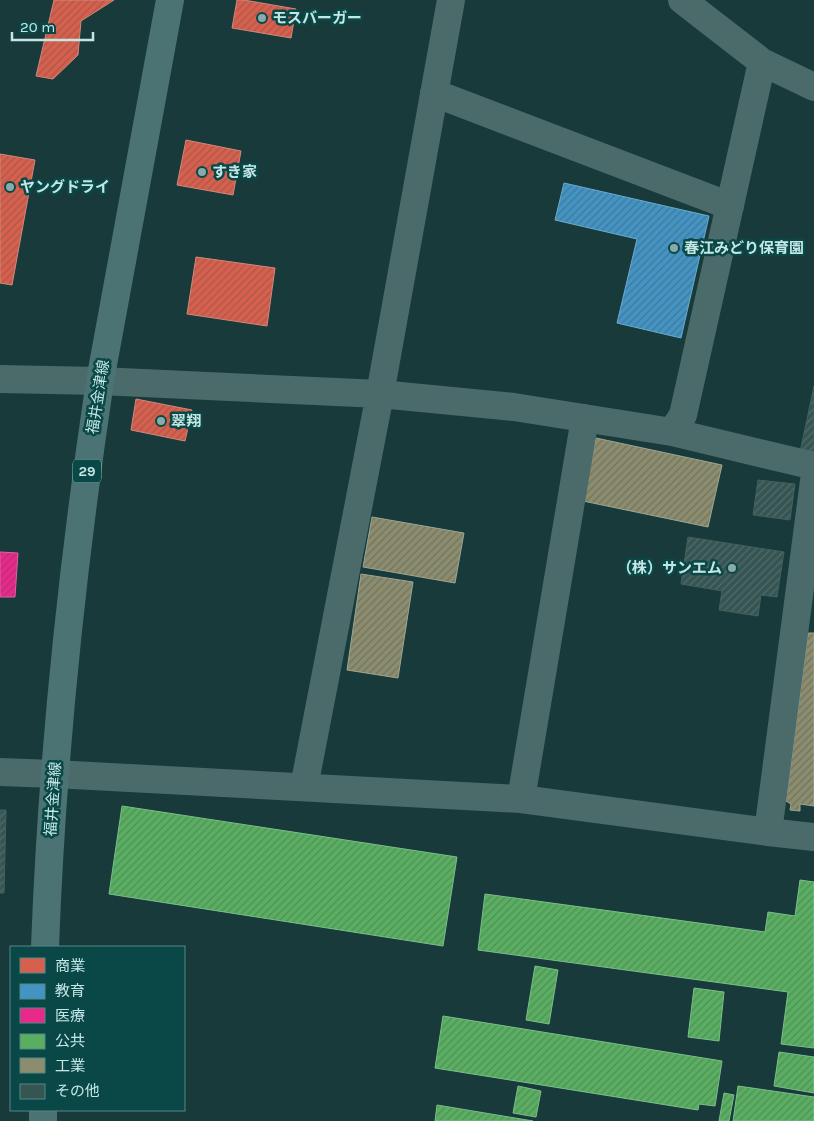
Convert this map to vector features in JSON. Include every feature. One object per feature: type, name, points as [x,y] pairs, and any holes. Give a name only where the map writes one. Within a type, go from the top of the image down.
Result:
[{"type":"main road","name":"福井金津線","points":[[45,946],[54,774],[76,558],[91,444],[100,381],[170,0]]},
{"type":"street","points":[[304,787],[380,394],[451,0]]},
{"type":"street","points":[[682,0],[762,62],[814,87]]},
{"type":"street","points":[[672,432],[683,415],[762,62]]},
{"type":"street","points":[[434,93],[730,206]]},
{"type":"street","points":[[0,379],[100,381],[380,394],[514,407],[672,432],[814,466]]},
{"type":"street","points":[[521,799],[585,418]]},
{"type":"street","points":[[768,832],[814,481]]},
{"type":"street","points":[[0,772],[521,799],[814,837]]},
{"type":"building: 商業","points":[[54,0],[114,0],[81,21],[78,55],[53,79],[36,76]]},
{"type":"building: 商業","points":[[237,0],[296,9],[291,38],[232,28]]},
{"type":"building: 商業","points":[[186,140],[241,151],[233,195],[177,185]]},
{"type":"building: 商業","points":[[0,154],[35,160],[12,285],[0,283]]},
{"type":"building: 商業","points":[[196,257],[275,268],[267,326],[187,314]]},
{"type":"building: 商業","points":[[136,399],[192,410],[185,441],[131,430]]},
{"type":"building: 教育","points":[[564,183],[709,216],[681,338],[617,323],[637,239],[555,220]]},
{"type":"building: 医療","points":[[0,552],[18,553],[15,597],[0,597]]},
{"type":"building: 公共","points":[[122,806],[457,857],[443,946],[109,894]]},
{"type":"building: 公共","points":[[800,880],[814,882],[814,1048],[781,1044],[788,992],[478,950],[485,894],[765,932],[768,912],[795,916]]},
{"type":"building: 公共","points":[[535,966],[558,970],[549,1024],[526,1020]]},
{"type":"building: 公共","points":[[694,988],[724,992],[719,1041],[688,1037]]},
{"type":"building: 公共","points":[[443,1016],[722,1061],[715,1106],[699,1104],[698,1110],[435,1068]]},
{"type":"building: 公共","points":[[779,1052],[814,1057],[814,1093],[774,1086]]},
{"type":"building: 公共","points":[[518,1086],[541,1091],[536,1117],[513,1113]]},
{"type":"building: 公共","points":[[738,1086],[814,1097],[814,1121],[733,1121]]},
{"type":"building: 公共","points":[[724,1093],[734,1095],[729,1121],[719,1121]]},
{"type":"building: 公共","points":[[437,1105],[533,1121],[435,1121]]},
{"type":"building: 工業","points":[[596,438],[722,465],[708,527],[583,501]]},
{"type":"building: 工業","points":[[372,517],[464,533],[455,583],[363,567]]},
{"type":"building: 工業","points":[[361,574],[413,582],[398,678],[347,670]]},
{"type":"building: 工業","points":[[808,633],[814,633],[814,806],[800,804],[800,811],[790,810],[791,804],[786,801]]},
{"type":"building: その他","points":[[814,386],[814,454],[800,452]]},
{"type":"building: その他","points":[[758,480],[795,484],[790,520],[753,515]]},
{"type":"building: その他","name":"（株）サンエム","points":[[688,537],[784,552],[777,597],[761,595],[758,616],[719,610],[722,591],[681,584]]},
{"type":"building: その他","points":[[0,810],[6,810],[4,893],[0,893]]},
{"type":"place","name":"モスバーガー","points":[[262,18]]},
{"type":"place","name":"すき家","points":[[202,172]]},
{"type":"place","name":"ヤングドライ","points":[[10,187]]},
{"type":"place","name":"春江みどり保育園","points":[[674,248]]},
{"type":"place","name":"翠翔","points":[[161,421]]},
{"type":"place","name":"（株）サンエム","points":[[732,568]]}]
